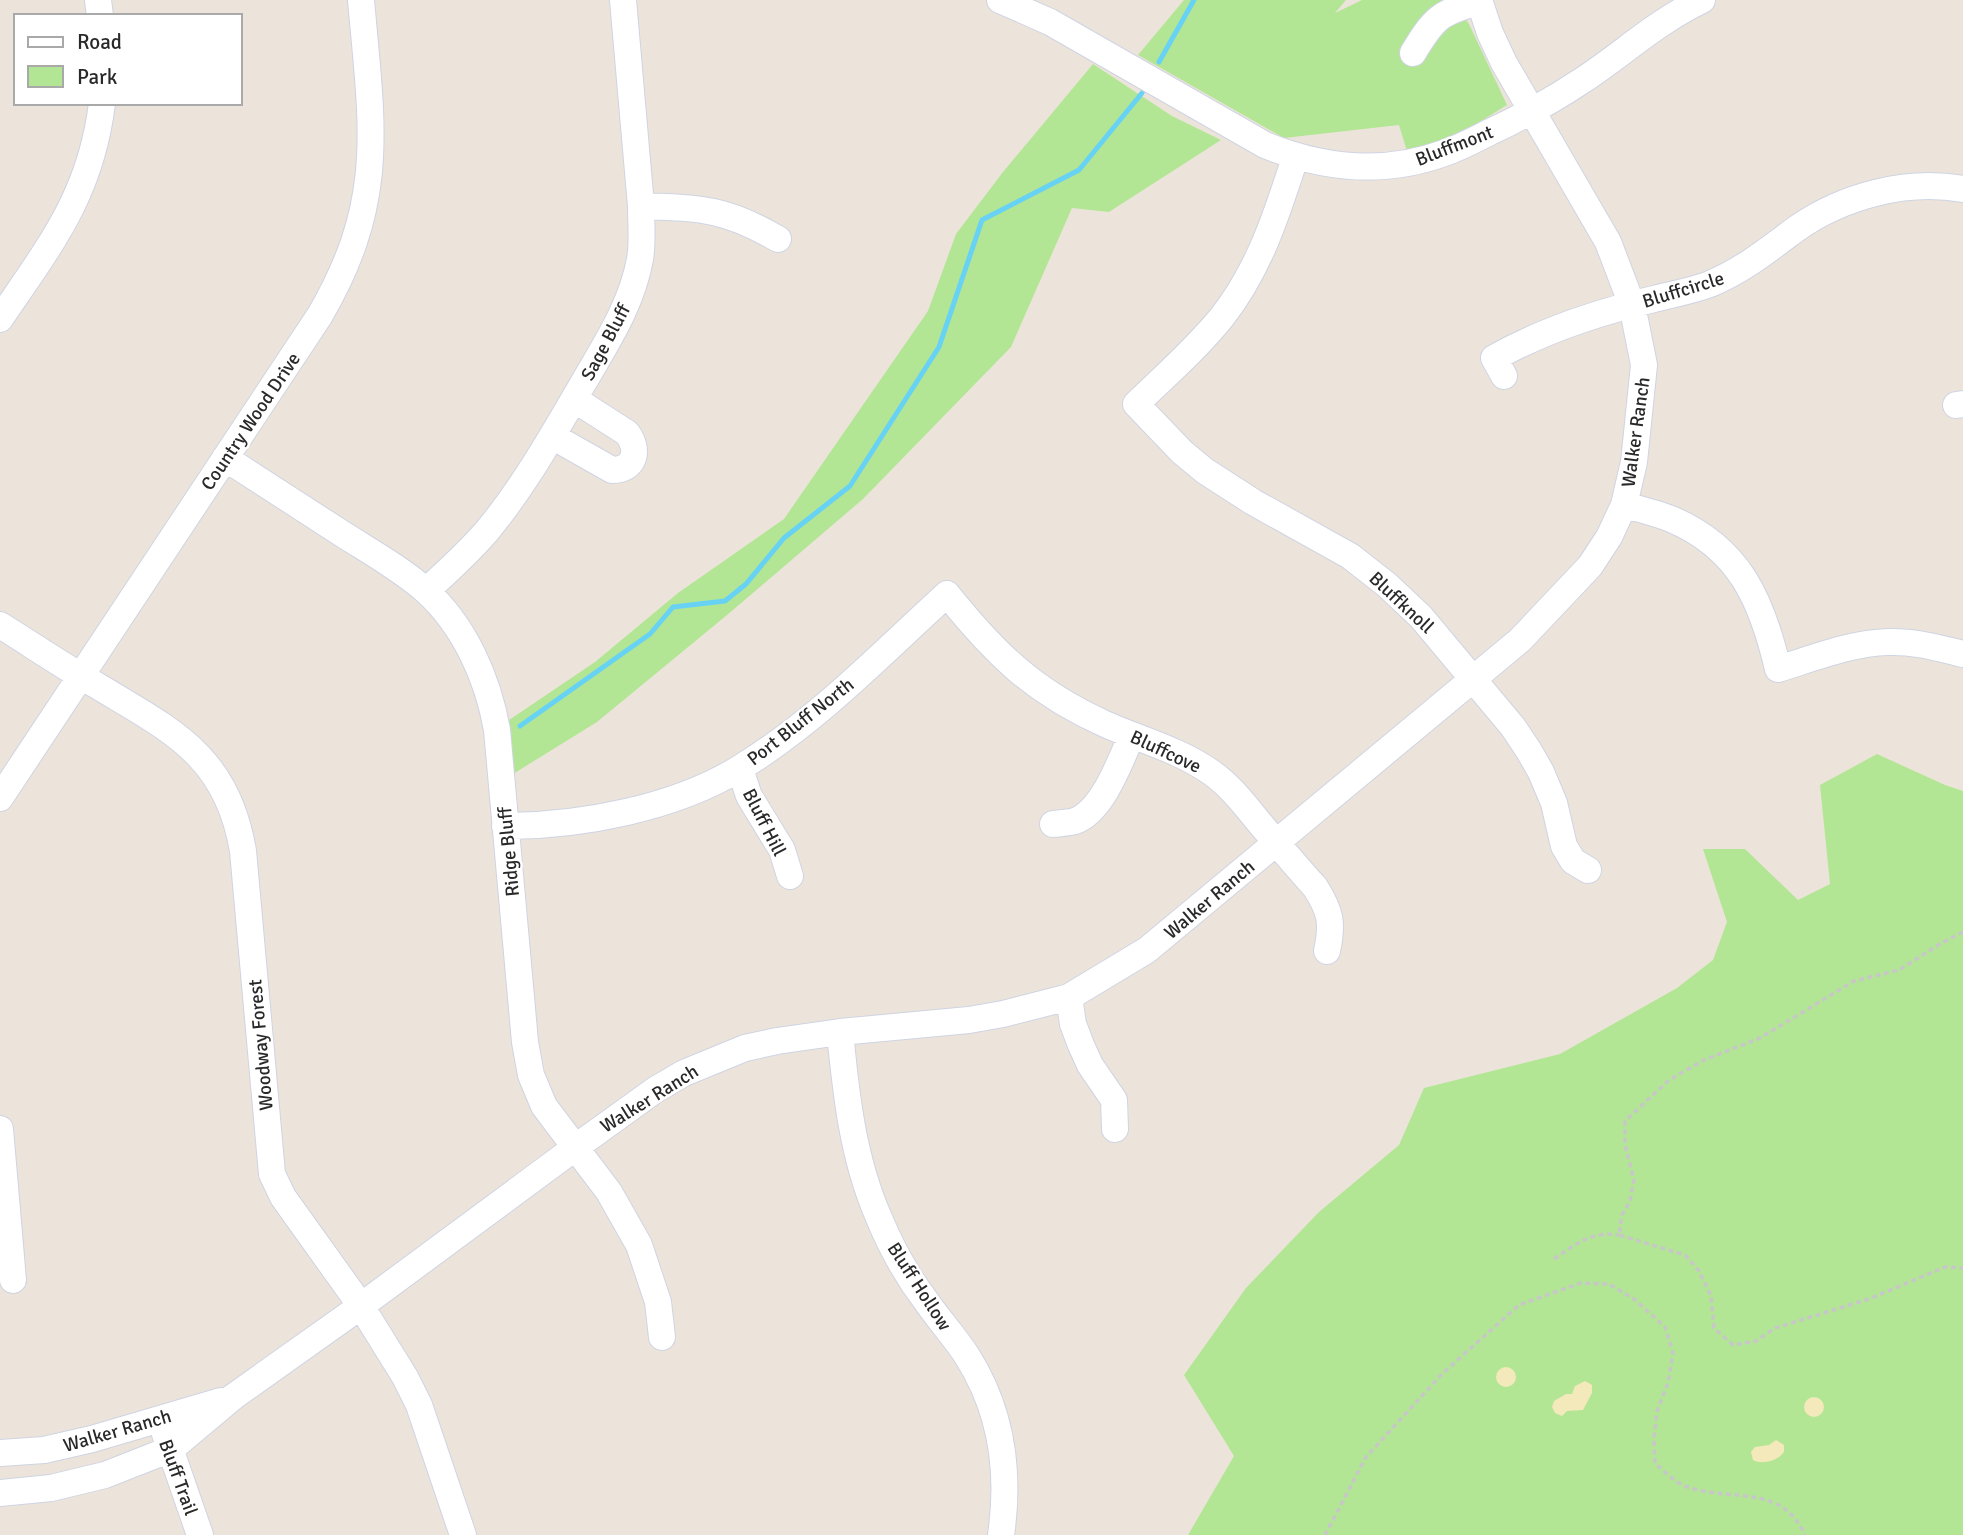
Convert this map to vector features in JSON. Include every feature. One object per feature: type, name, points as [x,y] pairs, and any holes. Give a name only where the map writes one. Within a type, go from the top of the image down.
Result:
[{"type":"street","name":"Country Wood Drive","points":[[0,798],[320,315],[346,266],[361,225],[372,159],[372,125],[361,0]]},
{"type":"street","name":"Sage Bluff","points":[[426,591],[461,560],[487,531],[552,436],[626,308],[640,259],[640,206],[623,0]]},
{"type":"street","name":"Bluffmont","points":[[1004,1],[1050,22],[1265,145],[1295,158],[1357,167],[1409,163],[1447,152],[1533,112],[1585,79],[1647,31],[1702,0]]},
{"type":"street","points":[[1413,52],[1429,25],[1440,16],[1479,1]]},
{"type":"street","name":"Walker Ranch","points":[[0,1493],[51,1488],[105,1475],[171,1449],[233,1397],[655,1090],[713,1059],[777,1041],[969,1020],[1069,997],[1147,950],[1520,640],[1590,566],[1625,505],[1634,462],[1644,365],[1632,305],[1608,242],[1503,64],[1479,1]]},
{"type":"street","points":[[0,318],[52,242],[77,197],[89,167],[102,105]]},
{"type":"street","name":"Bluffknoll","points":[[1295,158],[1277,216],[1245,284],[1199,343],[1136,404],[1182,452],[1205,471],[1253,502],[1350,556],[1387,584],[1422,617],[1529,751],[1553,803],[1564,846],[1573,861],[1588,870]]},
{"type":"street","name":"Bluffcircle","points":[[1504,376],[1494,358],[1521,343],[1550,330],[1632,305],[1684,293],[1731,275],[1817,216],[1861,197],[1908,187],[1963,189]]},
{"type":"street","points":[[640,206],[718,211],[752,224],[778,239]]},
{"type":"street","points":[[552,436],[612,470],[620,470],[633,458],[636,449],[627,433],[574,399]]},
{"type":"street","name":"Ridge Bluff","points":[[225,458],[391,565],[426,591],[463,638],[487,687],[497,730],[524,1042],[531,1076],[553,1120],[609,1192],[639,1245],[658,1303],[662,1336]]},
{"type":"street","points":[[1625,505],[1670,519],[1692,530],[1724,553],[1755,595],[1768,627],[1778,669],[1851,647],[1888,642],[1921,643],[1963,653]]},
{"type":"street","name":"Port Bluff North","points":[[505,825],[529,826],[596,818],[662,802],[740,769],[822,709],[947,594]]},
{"type":"street","name":"Bluffcove","points":[[947,594],[980,635],[1038,686],[1070,707],[1179,754],[1214,774],[1315,887],[1325,903],[1331,922],[1327,951]]},
{"type":"street","name":"Woodway Forest","points":[[0,625],[170,729],[209,766],[228,797],[240,831],[243,851],[272,1174],[283,1197],[361,1306],[405,1377],[419,1405],[463,1535]]},
{"type":"street","points":[[1053,824],[1076,821],[1095,806],[1108,787],[1132,735]]},
{"type":"street","name":"Bluff Hill","points":[[740,769],[749,796],[782,849],[790,876]]},
{"type":"street","points":[[1069,997],[1073,1024],[1081,1045],[1090,1065],[1114,1100],[1115,1129]]},
{"type":"street","name":"Bluff Hollow","points":[[840,1032],[852,1130],[863,1175],[878,1218],[923,1298],[973,1366],[997,1424],[1005,1474],[1001,1535]]},
{"type":"street","points":[[0,1129],[13,1280]]},
{"type":"street","name":"Walker Ranch","points":[[0,1453],[44,1450],[92,1439],[233,1397]]},
{"type":"street","name":"Bluff Trail","points":[[158,1419],[200,1535]]},
{"type":"path","points":[[1619,1235],[1622,1215],[1630,1201],[1634,1180],[1625,1145],[1625,1121],[1668,1080],[1704,1060],[1760,1038],[1854,981],[1899,970],[1963,932]]},
{"type":"path","points":[[1554,1259],[1591,1236],[1604,1233],[1685,1255],[1699,1271],[1711,1296],[1714,1328],[1733,1345],[1756,1341],[1774,1328],[1869,1298],[1945,1267],[1963,1268]]},
{"type":"path","points":[[1325,1535],[1366,1457],[1442,1374],[1519,1305],[1581,1283],[1609,1284],[1634,1299],[1665,1327],[1672,1353],[1668,1383],[1657,1411],[1655,1462],[1669,1476],[1686,1486],[1754,1497],[1785,1508],[1795,1517],[1805,1535]]},
{"type":"green space","points":[[1184,0],[1346,0],[1335,13],[1362,0],[1452,0],[1469,24],[1507,105],[1452,139],[1407,151],[1399,125],[1284,138],[1138,55]]},
{"type":"green space","points":[[1093,64],[1172,116],[1221,140],[1109,212],[1072,208],[1011,347],[863,499],[597,722],[513,774],[506,722],[595,662],[678,593],[784,519],[928,311],[956,234],[1003,172]]},
{"type":"green space","points":[[1877,754],[1963,791],[1963,1535],[1188,1535],[1234,1456],[1184,1375],[1246,1288],[1319,1212],[1399,1145],[1424,1088],[1560,1054],[1677,988],[1713,960],[1727,922],[1703,849],[1745,849],[1798,900],[1830,884],[1820,785]]},
{"type":"sand","points":[[1502,1367],[1510,1367],[1516,1377],[1510,1387],[1502,1387],[1496,1381],[1496,1373]]},
{"type":"sand","points":[[1585,1381],[1592,1385],[1592,1393],[1583,1410],[1567,1411],[1562,1416],[1555,1413],[1552,1407],[1554,1401],[1566,1394],[1572,1394],[1575,1386]]},
{"type":"sand","points":[[1814,1397],[1821,1400],[1824,1407],[1821,1414],[1814,1417],[1807,1414],[1804,1407],[1807,1400]]},
{"type":"sand","points":[[1776,1440],[1784,1445],[1781,1455],[1765,1462],[1753,1460],[1751,1452],[1755,1447],[1769,1445]]},
{"type":"waterway","points":[[1159,62],[1194,0]]},
{"type":"waterway","points":[[520,726],[650,634],[673,607],[725,601],[746,584],[784,538],[850,486],[939,347],[982,220],[1079,170],[1142,93]]}]
